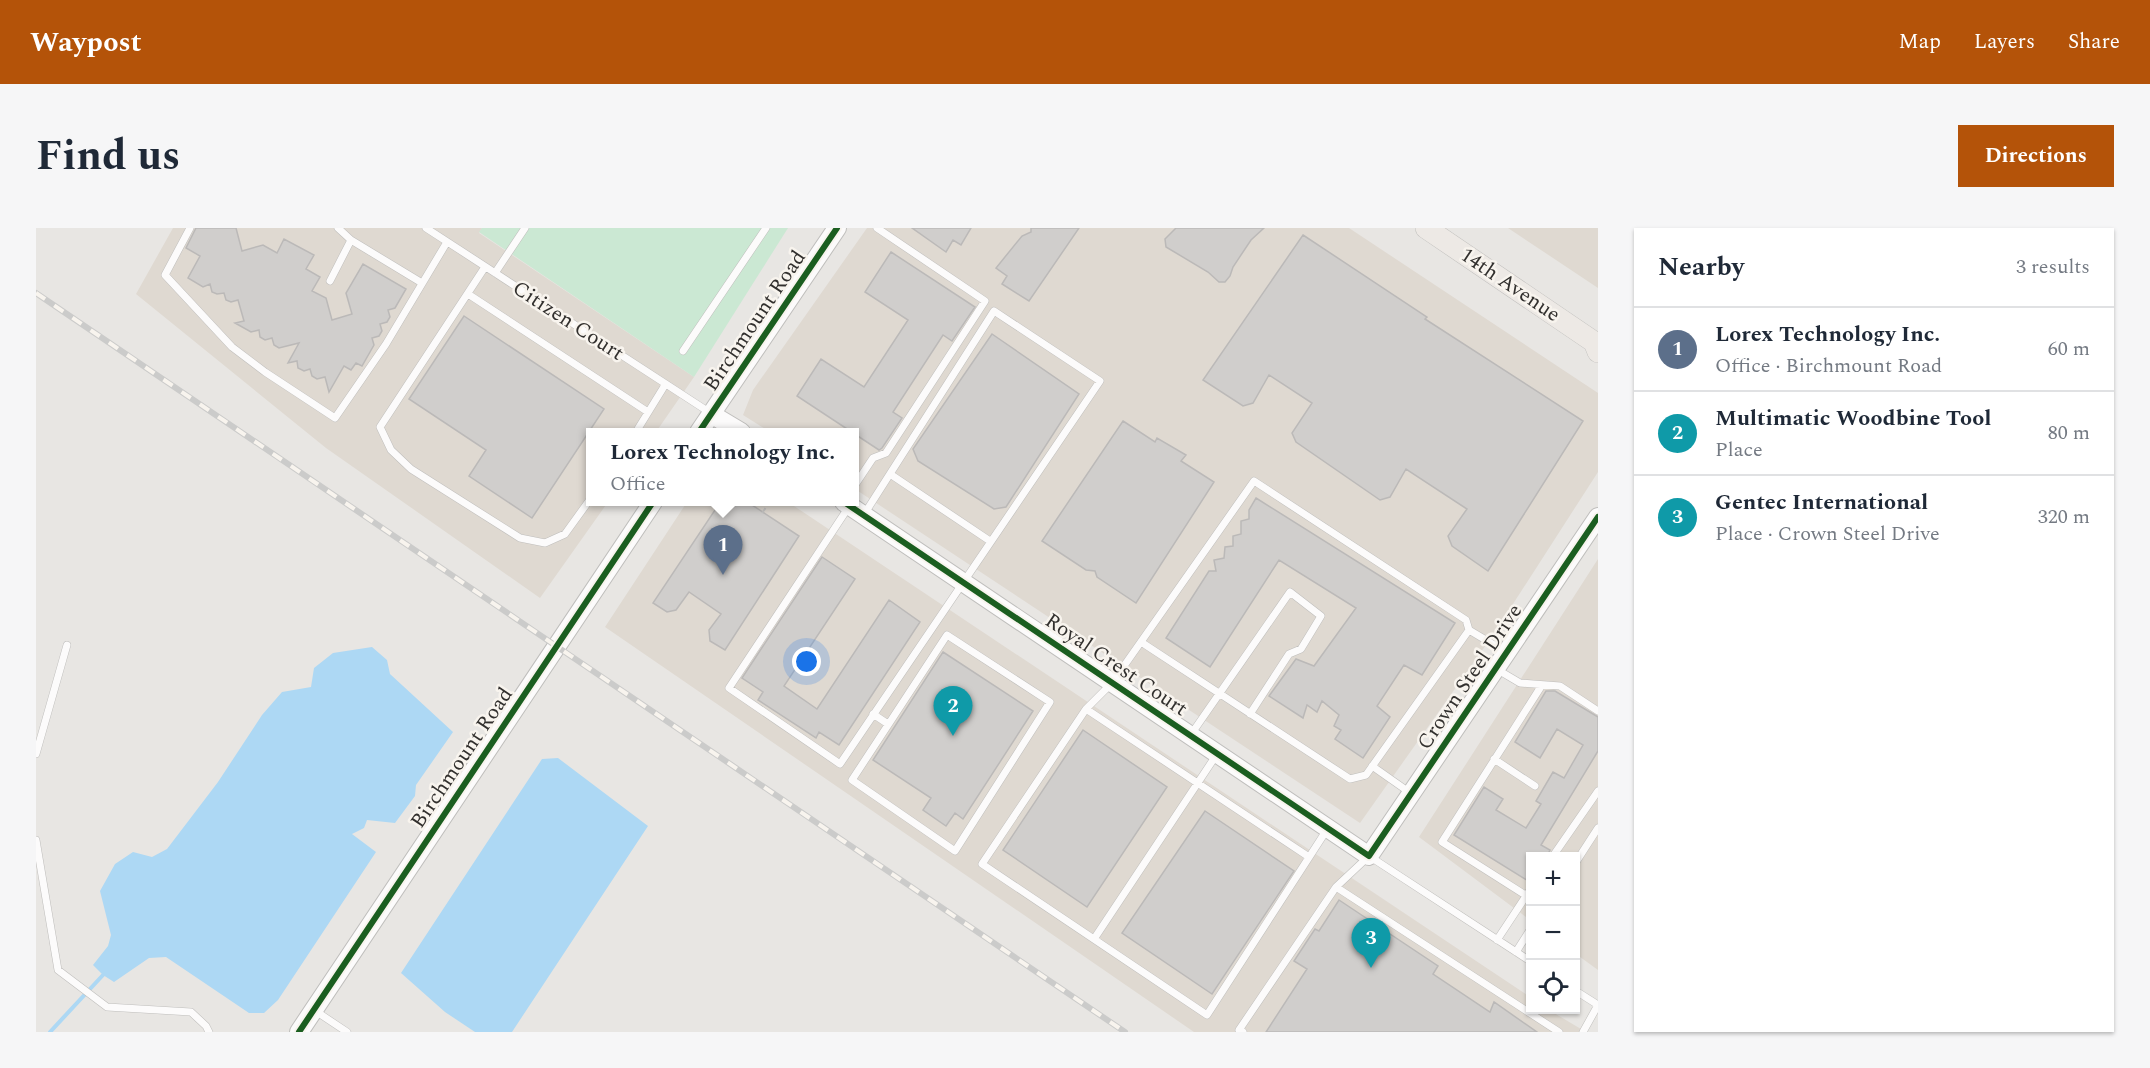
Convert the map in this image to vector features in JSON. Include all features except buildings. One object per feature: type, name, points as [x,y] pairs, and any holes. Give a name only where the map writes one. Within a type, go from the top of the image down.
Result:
[{"type":"main road","name":"14th Avenue","points":[[1425,228],[1597,345]]},
{"type":"street","name":"Birchmount Road","points":[[702,428],[837,228]]},
{"type":"street","points":[[711,414],[734,428]]},
{"type":"street","name":"Birchmount Road","points":[[299,1032],[650,506]]},
{"type":"street","name":"Royal Crest Court","points":[[850,506],[1369,856]]},
{"type":"street","name":"Crown Steel Drive","points":[[1369,856],[1598,517]]},
{"type":"lane","points":[[190,228],[165,276],[232,347],[265,372],[335,418],[386,344],[447,242]]},
{"type":"lane","points":[[338,228],[351,240],[422,283]]},
{"type":"lane","name":"Citizen Court","points":[[426,228],[711,414]]},
{"type":"lane","points":[[495,273],[525,228]]},
{"type":"lane","points":[[683,351],[766,228]]},
{"type":"lane","points":[[859,479],[873,458],[886,453],[985,301],[877,228]]},
{"type":"lane","points":[[330,281],[351,240]]},
{"type":"lane","points":[[485,267],[380,427],[391,450],[411,469],[520,538],[545,543],[565,534],[586,505]]},
{"type":"lane","points":[[468,294],[648,412]]},
{"type":"lane","points":[[848,506],[729,688],[840,764],[1100,381],[994,311],[890,474],[859,497]]},
{"type":"lane","points":[[638,428],[665,385]]},
{"type":"lane","points":[[890,474],[990,541]]},
{"type":"lane","points":[[1328,828],[1207,1014],[982,864],[1086,709],[1112,683],[1254,481],[1466,620],[1469,630],[1506,652]]},
{"type":"lane","points":[[1190,735],[1290,592],[1322,616],[1301,649],[1289,654],[1250,714]]},
{"type":"lane","points":[[1141,642],[1350,779],[1366,775],[1469,630]]},
{"type":"lane","points":[[948,635],[1050,702],[955,850],[852,780],[888,724],[948,635]]},
{"type":"lane","points":[[36,754],[67,645]]},
{"type":"lane","points":[[1496,669],[1520,683],[1560,686],[1598,711]]},
{"type":"lane","points":[[1526,891],[1443,842],[1542,685]]},
{"type":"lane","points":[[1086,709],[1309,857]]},
{"type":"lane","points":[[873,714],[888,724]]},
{"type":"lane","points":[[1094,939],[1217,754]]},
{"type":"lane","points":[[1494,759],[1535,786]]},
{"type":"lane","points":[[1372,766],[1412,793]]},
{"type":"lane","points":[[1556,852],[1598,790]]},
{"type":"lane","points":[[1580,855],[1598,828]]},
{"type":"lane","points":[[36,840],[58,970],[107,1007],[191,1012],[209,1032]]},
{"type":"lane","points":[[1243,1032],[1239,1030],[1336,887],[1369,856]]},
{"type":"lane","name":"Royal Crest Court","points":[[1369,856],[1527,960]]},
{"type":"lane","points":[[1336,887],[1559,1032]]},
{"type":"lane","points":[[1497,940],[1526,897]]},
{"type":"lane","points":[[1516,952],[1526,936]]},
{"type":"lane","points":[[1580,994],[1598,1005],[1583,1032]]},
{"type":"lane","points":[[314,1010],[347,1032]]},
{"type":"path","points":[[762,513],[767,506]]},
{"type":"shaded area","points":[[173,228],[482,228],[479,233],[694,377],[659,428],[586,428],[586,506],[605,506],[540,598],[326,448],[136,294]]},
{"type":"shaded area","points":[[867,228],[1349,228],[1598,393],[1598,472],[1493,635],[1360,823],[859,492],[859,428],[764,428],[743,415],[753,390]]},
{"type":"shaded area","points":[[1508,228],[1598,228],[1598,288]]},
{"type":"shaded area","points":[[684,506],[794,506],[1526,994],[1526,1014],[1556,1014],[1586,1032],[1194,1032],[605,627]]},
{"type":"shaded area","points":[[1598,559],[1598,970],[1580,957],[1580,852],[1526,852],[1526,917],[1419,837]]},
{"type":"green space","points":[[482,228],[788,228],[694,377],[479,232]]},
{"type":"water","points":[[372,647],[387,660],[390,674],[453,732],[416,785],[415,796],[395,823],[367,820],[364,828],[352,834],[376,852],[278,1000],[264,1013],[249,1013],[166,957],[149,958],[114,982],[103,975],[93,965],[108,946],[111,935],[100,891],[115,864],[133,852],[152,857],[167,849],[218,782],[262,715],[282,692],[311,687],[314,668],[333,653]]},
{"type":"water","points":[[558,758],[648,826],[512,1032],[475,1032],[445,1012],[401,973],[542,759]]},
{"type":"waterway","points":[[50,1032],[103,975]]},
{"type":"railway","points":[[36,293],[1125,1032]]},
{"type":"cycle path","points":[[702,428],[837,228]]},
{"type":"cycle path","points":[[299,1032],[650,506]]},
{"type":"cycle path","points":[[850,506],[1369,856],[1598,517]]},
{"type":"place","name":"Lorex Technology Inc.","points":[[723,575]]},
{"type":"place","name":"Multimatic Woodbine Tool","points":[[953,736]]},
{"type":"place","name":"Gentec International","points":[[1371,968]]}]
